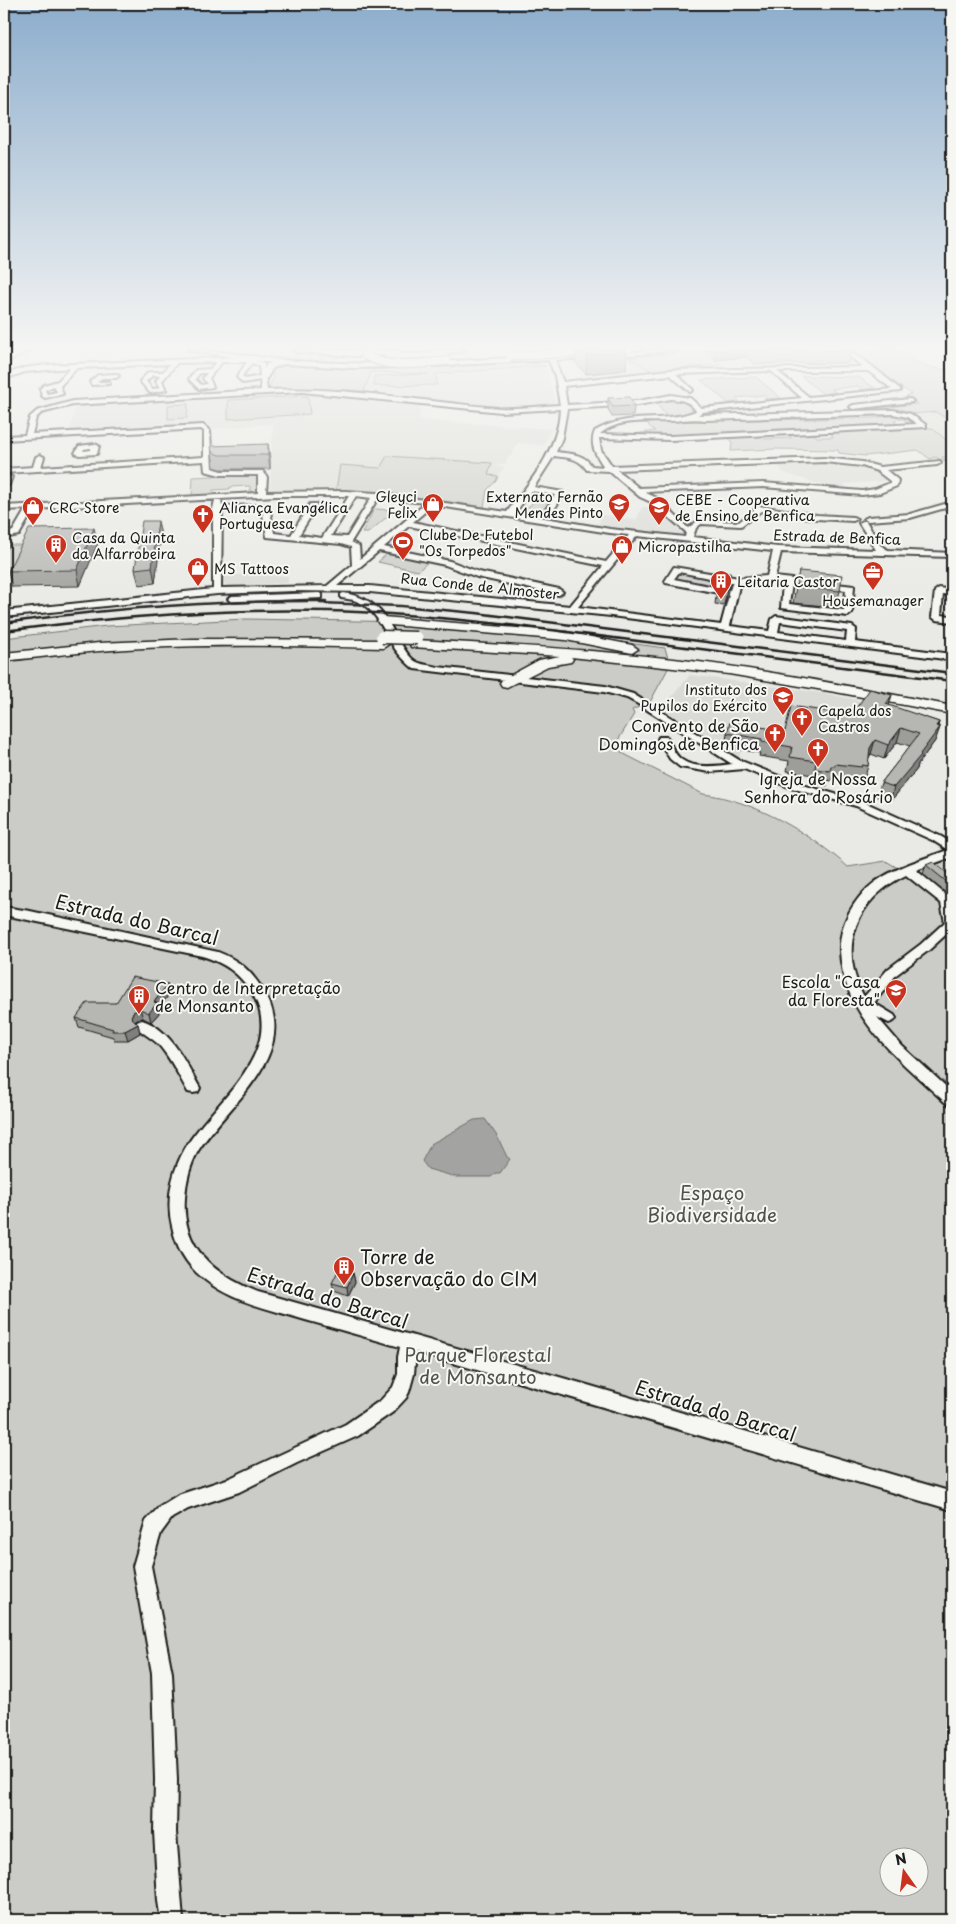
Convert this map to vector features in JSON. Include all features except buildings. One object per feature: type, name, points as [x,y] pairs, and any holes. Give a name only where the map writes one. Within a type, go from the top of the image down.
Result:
[{"type":"highway","points":[[383,622],[582,638],[657,654]]},
{"type":"highway","points":[[4,650],[107,638],[180,635],[416,641],[496,640],[725,662],[799,673],[952,703]]},
{"type":"highway","points":[[4,657],[106,645],[179,642],[383,640]]},
{"type":"highway","points":[[416,641],[608,656],[794,680],[952,710]]},
{"type":"highway","points":[[511,680],[534,668],[556,660],[608,656]]},
{"type":"highway","points":[[534,668],[540,681]]},
{"type":"street","points":[[16,440],[30,442],[56,440]]},
{"type":"street","points":[[207,440],[208,469],[220,473],[260,473],[263,477],[262,494]]},
{"type":"street","points":[[510,514],[551,454],[557,440]]},
{"type":"street","points":[[596,440],[597,450],[610,469],[654,500],[686,530],[689,536]]},
{"type":"street","points":[[551,454],[578,457],[584,460],[590,468],[610,469],[794,460],[853,463],[880,469],[937,463]]},
{"type":"street","points":[[36,470],[40,457]]},
{"type":"street","points":[[5,477],[207,462]]},
{"type":"street","points":[[5,477],[36,470],[178,464]]},
{"type":"street","points":[[638,490],[763,485],[844,493],[877,491],[894,484],[894,480],[880,469]]},
{"type":"street","points":[[529,488],[560,494],[548,512]]},
{"type":"street","name":"Estrada de Benfica","points":[[4,508],[262,494],[376,495],[634,534],[689,536],[778,549],[952,555]]},
{"type":"street","points":[[354,494],[326,538],[349,540],[376,495]]},
{"type":"street","points":[[217,591],[218,496]]},
{"type":"street","points":[[204,497],[212,499],[217,507]]},
{"type":"street","points":[[330,588],[432,502]]},
{"type":"street","points":[[682,520],[741,524],[759,508],[793,514],[865,521],[910,516],[952,504]]},
{"type":"street","points":[[293,538],[313,506]]},
{"type":"street","points":[[4,536],[16,533],[31,507]]},
{"type":"street","points":[[217,507],[266,507],[270,535],[342,542],[355,546],[356,566]]},
{"type":"street","points":[[865,521],[877,547],[887,553]]},
{"type":"street","points":[[689,536],[692,527],[699,522]]},
{"type":"street","points":[[408,523],[608,565]]},
{"type":"street","points":[[572,610],[634,534]]},
{"type":"street","points":[[378,548],[447,563],[477,574],[559,592]]},
{"type":"street","points":[[770,579],[778,549]]},
{"type":"street","points":[[733,593],[668,581],[676,569],[739,581],[753,578],[770,579],[851,588],[848,613],[784,606],[788,584],[786,581]]},
{"type":"street","points":[[725,627],[735,584],[739,581]]},
{"type":"street","name":"Rua Conde de Almoster","points":[[240,594],[330,588],[410,592],[725,627],[952,657]]},
{"type":"street","points":[[4,614],[217,591],[226,596],[240,594]]},
{"type":"street","points":[[952,593],[939,591],[936,617],[952,619]]},
{"type":"street","points":[[144,598],[158,600],[240,594],[263,598],[354,596],[370,604],[403,655],[424,672],[511,680],[630,696]]},
{"type":"street","points":[[773,634],[776,619],[785,620],[852,629],[850,644]]},
{"type":"street","points":[[511,680],[540,681],[604,689],[630,696],[744,766],[796,786],[860,804],[936,838],[952,848]]},
{"type":"street","points":[[663,739],[678,762],[690,767],[734,768],[744,766]]},
{"type":"street","points":[[952,853],[902,872],[879,885],[856,909],[846,935],[846,964],[852,988],[886,1036],[952,1100]]},
{"type":"street","points":[[863,1003],[892,972],[925,947],[951,923],[947,900],[902,872]]},
{"type":"street","name":"Estrada do Barcal","points":[[4,911],[124,934],[214,955],[231,963],[251,981],[266,1007],[268,1036],[256,1068],[190,1151],[180,1176],[176,1198],[178,1219],[189,1251],[203,1269],[235,1291],[952,1501]]},
{"type":"street","points":[[863,1003],[889,1018]]},
{"type":"street","points":[[142,1025],[148,1028],[168,1047],[193,1088]]},
{"type":"street","points":[[172,1920],[169,1902],[165,1832],[166,1780],[162,1673],[142,1566],[153,1528],[166,1512],[184,1502],[233,1486],[291,1457],[352,1430],[387,1406],[400,1392],[406,1374],[406,1357],[410,1342]]},
{"type":"shaded area","points":[[272,440],[546,440],[543,445],[518,443],[511,456],[508,456],[506,463],[495,466],[504,467],[498,476],[341,465],[336,490],[270,491]]},
{"type":"shaded area","points":[[946,440],[952,440],[952,445]]},
{"type":"shaded area","points":[[803,461],[860,466],[876,470],[887,478],[885,481],[844,484],[848,491],[841,491],[784,473],[776,463]]},
{"type":"shaded area","name":"CEBE - Cooperativa de Ensino de Benfica","points":[[642,507],[657,507],[687,531],[685,536],[596,526],[601,520],[598,519],[601,515],[636,520]]},
{"type":"shaded area","points":[[251,574],[288,576],[288,583],[229,586],[224,584],[223,576]]},
{"type":"shaded area","name":"Instituto dos Pupilos do Exército","points":[[690,675],[828,694],[900,709],[867,757],[869,757],[867,761],[782,745],[725,747],[741,750],[739,759],[661,710]]},
{"type":"shaded area","points":[[485,1119],[510,1159],[500,1173],[496,1173],[491,1177],[456,1177],[428,1169],[422,1161],[431,1144],[474,1120]]},
{"type":"green space","points":[[730,440],[946,440],[952,445],[952,456],[942,457],[949,463],[935,457],[930,459],[918,450],[865,456],[839,453],[838,450],[776,449],[731,451],[732,443]]},
{"type":"green space","points":[[387,456],[492,463],[488,475],[498,476],[496,481],[487,490],[484,507],[421,498],[336,490],[340,465],[380,468]]},
{"type":"green space","points":[[252,474],[259,476],[257,492],[250,492],[250,486],[230,487],[230,489],[213,490],[213,494],[192,496],[193,477]]},
{"type":"green space","points":[[539,493],[555,495],[542,515],[520,512],[524,506],[529,507]]},
{"type":"green space","points":[[374,509],[395,510],[368,533],[362,533]]},
{"type":"green space","points":[[4,545],[23,545],[4,583]]},
{"type":"green space","name":"Clube De Futebol \"Os Torpedos\"","points":[[389,552],[429,561],[418,571],[378,562]]},
{"type":"green space","points":[[684,571],[732,580],[727,590],[676,582],[672,578],[678,572]]},
{"type":"green space","name":"Parque Florestal de Monsanto","points":[[246,619],[413,622],[546,632],[665,648],[670,665],[650,702],[632,710],[634,714],[617,742],[622,753],[703,794],[742,803],[781,820],[817,843],[848,867],[886,861],[906,873],[952,854],[952,1920],[4,1920],[4,638],[107,626]]},
{"type":"railway","points":[[4,623],[84,613],[165,606],[245,602],[326,601]]},
{"type":"railway","points":[[320,603],[401,606],[476,613],[952,673]]},
{"type":"railway","points":[[4,631],[126,618],[207,612],[288,610],[368,613],[445,618],[523,627],[952,681]]},
{"type":"place","name":"Gleyci Felix","points":[[433,523]]},
{"type":"place","name":"Externato Fernão Mendes Pinto","points":[[619,523]]},
{"type":"place","name":"CRC Store","points":[[33,526]]},
{"type":"place","name":"CEBE - Cooperativa de Ensino de Benfica","points":[[659,526]]},
{"type":"place","name":"Aliança Evangélica Portuguesa","points":[[203,534]]},
{"type":"place","name":"Clube De Futebol \"Os Torpedos\"","points":[[403,561]]},
{"type":"place","name":"Casa da Quinta da Alfarrobeira","points":[[56,564]]},
{"type":"place","name":"Micropastilha","points":[[622,565]]},
{"type":"place","name":"MS Tattoos","points":[[198,587]]},
{"type":"place","name":"Housemanager","points":[[873,591]]},
{"type":"place","name":"Leitaria Castor","points":[[721,600]]},
{"type":"place","name":"Instituto dos Pupilos do Exército","points":[[783,716]]},
{"type":"place","name":"Capela dos Castros","points":[[802,737]]},
{"type":"place","name":"Convento de São Domingos de Benfica","points":[[775,753]]},
{"type":"place","name":"Igreja de Nossa Senhora do Rosário","points":[[818,768]]},
{"type":"place","name":"Escola \"Casa da Floresta\"","points":[[896,1009]]},
{"type":"place","name":"Centro de Interpretação de Monsanto","points":[[139,1015]]},
{"type":"place","name":"Torre de Observação do CIM","points":[[344,1286]]},
{"type":"park label","name":"Espaço Biodiversidade","points":[[712,1203]]}]
